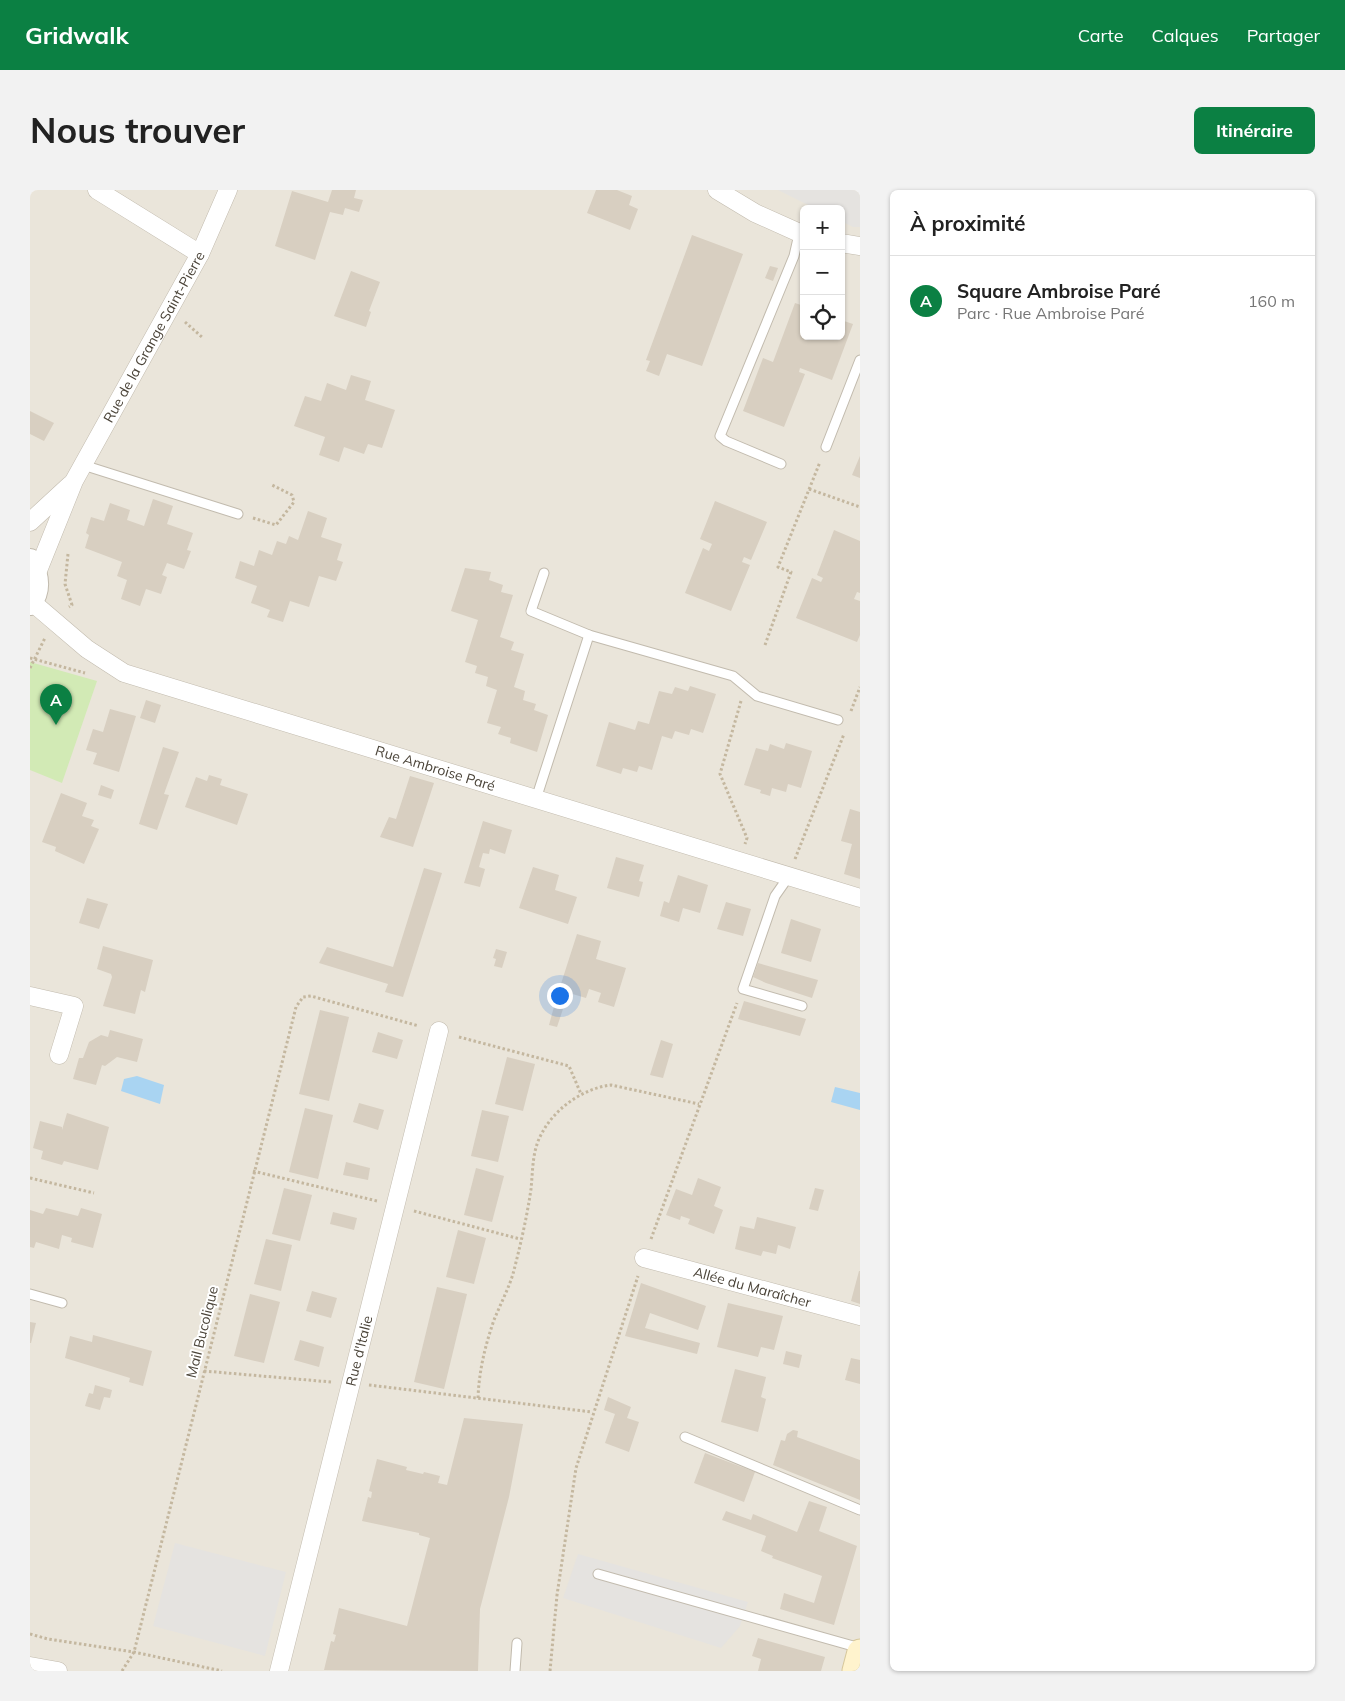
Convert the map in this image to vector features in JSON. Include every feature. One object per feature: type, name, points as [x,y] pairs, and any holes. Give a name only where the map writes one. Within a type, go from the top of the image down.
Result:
[{"type":"main road","points":[[855,1671],[860,1650]]},
{"type":"street","points":[[97,190],[200,254]]},
{"type":"street","name":"Rue de la Grange Saint-Pierre","points":[[34,566],[74,481],[200,254],[228,190]]},
{"type":"street","points":[[717,190],[755,212],[800,233]]},
{"type":"street","points":[[845,244],[860,246]]},
{"type":"street","name":"Rue de la Grange Saint-Pierre","points":[[30,522],[74,481]]},
{"type":"street","points":[[31,603],[38,587],[34,566]]},
{"type":"street","name":"Rue Ambroise Paré","points":[[31,603],[87,649],[124,673],[860,898]]},
{"type":"street","points":[[30,996],[74,1006],[59,1055]]},
{"type":"street","name":"Rue d'Italie","points":[[279,1671],[350,1383],[440,1032]]},
{"type":"street","name":"Allée du Maraîcher","points":[[644,1258],[860,1316]]},
{"type":"street","points":[[30,1666],[58,1671]]},
{"type":"lane","points":[[781,464],[720,436],[800,240]]},
{"type":"lane","points":[[826,447],[860,360]]},
{"type":"lane","points":[[83,466],[238,514]]},
{"type":"lane","points":[[544,573],[531,611],[589,635],[733,676],[757,696],[838,720]]},
{"type":"lane","points":[[536,799],[589,635]]},
{"type":"lane","points":[[788,876],[775,896],[742,989],[802,1006]]},
{"type":"lane","points":[[30,1294],[62,1303]]},
{"type":"lane","points":[[685,1437],[860,1510]]},
{"type":"lane","points":[[598,1574],[860,1650]]},
{"type":"lane","points":[[515,1671],[517,1643]]},
{"type":"path","points":[[766,645],[791,572],[778,567],[826,447]]},
{"type":"path","points":[[238,514],[276,525],[294,502],[292,495],[272,485]]},
{"type":"path","points":[[809,489],[860,507]]},
{"type":"path","points":[[743,848],[748,838],[720,774],[745,686]]},
{"type":"path","points":[[849,718],[860,687]]},
{"type":"path","points":[[788,876],[846,727]]},
{"type":"path","points":[[550,1671],[559,1578],[576,1468],[592,1412],[644,1258],[742,989]]},
{"type":"path","name":"Mail Bucolique","points":[[122,1671],[134,1652],[296,1007],[303,997],[311,996],[440,1032]]},
{"type":"path","points":[[440,1032],[569,1066],[581,1094]]},
{"type":"path","points":[[478,1398],[479,1373],[494,1321],[512,1276],[531,1190],[535,1151],[542,1132],[556,1113],[581,1094],[598,1086],[611,1085],[699,1104]]},
{"type":"path","points":[[30,1178],[94,1193]]},
{"type":"path","points":[[204,1371],[350,1383],[592,1412]]},
{"type":"path","points":[[30,1634],[48,1639],[134,1652],[222,1671]]},
{"type":"shaded area","points":[[30,190],[860,190],[860,1671],[30,1671]]},
{"type":"shaded area","points":[[778,190],[860,190],[860,227],[853,227],[845,223],[845,205],[808,205]]},
{"type":"shaded area","points":[[175,1543],[286,1572],[265,1656],[153,1626]]},
{"type":"shaded area","points":[[578,1554],[748,1602],[740,1626],[721,1648],[563,1598]]},
{"type":"green space","points":[[30,662],[97,681],[62,783],[30,770]]},
{"type":"water","points":[[137,1076],[164,1085],[160,1104],[121,1091],[124,1079]]},
{"type":"water","points":[[835,1087],[860,1093],[860,1110],[831,1102]]},
{"type":"building","points":[[332,190],[356,190],[354,198],[363,200],[359,212],[345,208],[343,215],[330,212],[315,260],[275,246],[292,191],[328,202]]},
{"type":"building","points":[[596,190],[617,190],[632,196],[629,205],[638,209],[630,230],[587,213]]},
{"type":"building","points":[[692,235],[743,254],[702,366],[667,354],[659,376],[646,371],[650,361],[646,360]]},
{"type":"building","points":[[770,266],[778,268],[773,281],[765,278]]},
{"type":"building","points":[[351,271],[380,282],[369,311],[371,312],[366,327],[334,316]]},
{"type":"building","points":[[795,303],[800,305],[800,340],[845,340],[845,321],[853,324],[832,380],[800,368],[799,372],[805,374],[784,427],[743,411],[763,358],[773,362]]},
{"type":"building","points":[[351,375],[371,381],[365,400],[395,410],[382,448],[368,444],[364,454],[344,447],[339,462],[319,455],[325,437],[294,426],[305,396],[321,401],[327,383],[346,390]]},
{"type":"building","points":[[30,411],[54,423],[44,441],[30,434]]},
{"type":"building","points":[[860,456],[860,478],[852,475]]},
{"type":"building","points":[[153,499],[173,506],[167,524],[193,533],[187,550],[191,551],[184,569],[167,563],[162,575],[167,577],[161,594],[146,589],[140,606],[121,599],[127,580],[117,576],[122,562],[85,548],[89,535],[86,533],[91,517],[104,521],[110,503],[130,510],[127,520],[144,526]]},
{"type":"building","points":[[715,501],[767,522],[751,560],[744,557],[742,562],[750,565],[731,611],[685,593],[703,548],[709,551],[712,544],[700,539]]},
{"type":"building","points":[[308,511],[327,518],[321,537],[342,544],[337,560],[343,562],[336,581],[319,576],[309,607],[290,601],[283,622],[267,617],[270,610],[251,603],[257,586],[235,578],[240,561],[254,566],[259,550],[272,555],[277,541],[286,544],[289,536],[298,540]]},
{"type":"building","points":[[834,530],[860,541],[860,593],[857,592],[854,599],[860,601],[860,635],[857,642],[796,618],[812,578],[821,582],[823,578],[817,575]]},
{"type":"building","points":[[465,568],[491,572],[489,580],[503,585],[501,592],[513,595],[500,637],[514,642],[511,650],[524,654],[514,687],[525,691],[523,700],[536,704],[534,710],[548,715],[537,752],[510,743],[511,738],[498,734],[501,727],[487,723],[497,690],[486,686],[488,677],[475,673],[477,666],[465,662],[478,620],[451,611]]},
{"type":"building","points":[[690,686],[716,694],[703,733],[691,729],[689,735],[675,731],[672,739],[662,736],[652,770],[639,766],[637,772],[623,768],[621,774],[596,766],[609,722],[635,730],[638,721],[649,724],[659,691],[672,694],[675,687],[688,691]]},
{"type":"building","points":[[146,700],[161,705],[155,723],[140,718]]},
{"type":"building","points":[[110,709],[136,716],[119,772],[93,764],[97,753],[86,750],[93,729],[103,732]]},
{"type":"building","points":[[786,743],[812,751],[801,788],[788,784],[786,792],[772,788],[770,796],[760,793],[761,790],[744,785],[756,748],[768,751],[770,744],[784,749]]},
{"type":"building","points":[[163,747],[179,752],[164,794],[169,795],[157,830],[139,824]]},
{"type":"building","points":[[209,775],[222,779],[220,785],[248,794],[237,825],[185,807],[196,777],[207,781]]},
{"type":"building","points":[[410,776],[434,783],[413,847],[380,837],[389,817],[396,819]]},
{"type":"building","points":[[101,785],[114,790],[111,799],[98,795]]},
{"type":"building","points":[[61,793],[87,803],[82,816],[94,820],[91,826],[99,829],[84,864],[55,851],[56,847],[42,842]]},
{"type":"building","points":[[850,809],[860,812],[860,879],[844,874],[852,844],[841,841]]},
{"type":"building","points":[[483,821],[512,830],[505,854],[490,849],[489,854],[483,853],[479,867],[485,869],[480,887],[464,883]]},
{"type":"building","points":[[616,857],[644,865],[639,881],[643,882],[639,897],[607,888]]},
{"type":"building","points":[[533,867],[559,875],[555,890],[577,897],[568,924],[519,908]]},
{"type":"building","points":[[424,868],[442,873],[403,997],[385,992],[388,984],[319,963],[327,947],[393,967]]},
{"type":"building","points":[[678,875],[708,885],[700,913],[683,908],[679,922],[660,916],[664,901],[669,903]]},
{"type":"building","points":[[87,898],[108,904],[99,929],[79,923]]},
{"type":"building","points":[[726,902],[751,909],[743,936],[717,929]]},
{"type":"building","points":[[791,919],[821,929],[811,962],[781,953]]},
{"type":"building","points":[[577,934],[601,941],[596,959],[626,968],[614,1007],[598,1002],[601,993],[589,989],[586,998],[559,990]]},
{"type":"building","points":[[103,946],[153,960],[145,992],[141,990],[135,1014],[103,1006],[112,977],[111,974],[97,969]]},
{"type":"building","points":[[496,949],[507,952],[502,968],[494,966],[496,959],[493,958]]},
{"type":"building","points":[[758,963],[818,980],[812,998],[753,977]]},
{"type":"building","points":[[744,1001],[806,1019],[800,1036],[738,1019]]},
{"type":"building","points":[[555,1003],[564,1006],[557,1027],[549,1025]]},
{"type":"building","points":[[320,1010],[349,1017],[329,1101],[299,1094]]},
{"type":"building","points":[[110,1030],[143,1039],[137,1062],[117,1057],[105,1066],[102,1065],[96,1085],[73,1079],[79,1058],[83,1058],[89,1042],[101,1035],[108,1037]]},
{"type":"building","points":[[378,1032],[403,1040],[397,1059],[372,1052]]},
{"type":"building","points":[[661,1040],[673,1044],[663,1078],[650,1075]]},
{"type":"building","points":[[507,1057],[535,1064],[523,1111],[495,1104]]},
{"type":"building","points":[[359,1103],[384,1110],[378,1130],[353,1122]]},
{"type":"building","points":[[305,1108],[333,1115],[318,1179],[289,1172]]},
{"type":"building","points":[[482,1110],[509,1116],[498,1162],[471,1156]]},
{"type":"building","points":[[67,1113],[109,1127],[98,1170],[64,1161],[62,1165],[41,1159],[43,1151],[33,1148],[40,1121],[62,1127],[62,1130]]},
{"type":"building","points":[[346,1162],[370,1168],[368,1180],[343,1175]]},
{"type":"building","points":[[476,1168],[504,1176],[492,1222],[464,1215]]},
{"type":"building","points":[[698,1178],[721,1187],[714,1206],[723,1210],[714,1234],[688,1224],[690,1219],[681,1216],[680,1220],[666,1215],[676,1189],[692,1195]]},
{"type":"building","points":[[284,1188],[312,1195],[300,1241],[272,1234]]},
{"type":"building","points":[[815,1188],[824,1190],[818,1211],[809,1209]]},
{"type":"building","points":[[46,1208],[78,1216],[81,1208],[102,1214],[93,1248],[71,1242],[72,1238],[62,1235],[59,1249],[36,1242],[34,1248],[30,1247],[30,1210],[43,1214]]},
{"type":"building","points":[[333,1212],[357,1218],[354,1230],[330,1224]]},
{"type":"building","points":[[757,1217],[796,1227],[790,1249],[778,1245],[776,1254],[763,1251],[761,1256],[735,1249],[740,1226],[754,1229]]},
{"type":"building","points":[[458,1230],[486,1238],[474,1284],[446,1277]]},
{"type":"building","points":[[266,1239],[292,1245],[281,1291],[254,1284]]},
{"type":"building","points":[[860,1271],[860,1304],[851,1301]]},
{"type":"building","points":[[641,1283],[706,1306],[698,1330],[650,1313],[645,1328],[700,1343],[697,1354],[625,1336]]},
{"type":"building","points":[[437,1287],[467,1294],[444,1389],[414,1382]]},
{"type":"building","points":[[312,1291],[337,1298],[331,1318],[306,1311]]},
{"type":"building","points":[[250,1294],[280,1302],[264,1363],[234,1356]]},
{"type":"building","points":[[728,1303],[783,1316],[774,1350],[761,1347],[758,1357],[717,1347]]},
{"type":"building","points":[[30,1322],[36,1323],[31,1343],[30,1343]]},
{"type":"building","points":[[93,1335],[152,1351],[143,1386],[129,1382],[130,1378],[65,1358],[70,1336],[92,1342]]},
{"type":"building","points":[[300,1340],[324,1347],[319,1367],[294,1360]]},
{"type":"building","points":[[786,1351],[802,1355],[799,1368],[783,1364]]},
{"type":"building","points":[[851,1358],[860,1360],[860,1384],[845,1380]]},
{"type":"building","points":[[735,1369],[766,1377],[761,1397],[766,1399],[758,1432],[721,1422]]},
{"type":"building","points":[[95,1385],[112,1390],[110,1398],[104,1397],[100,1410],[85,1406],[89,1393],[93,1394]]},
{"type":"building","points":[[608,1397],[631,1407],[627,1418],[639,1422],[629,1452],[605,1443],[615,1414],[604,1410]]},
{"type":"building","points":[[464,1418],[523,1424],[509,1497],[480,1609],[478,1671],[324,1670],[331,1641],[334,1642],[336,1635],[333,1634],[339,1608],[407,1626],[430,1538],[419,1535],[419,1533],[362,1521],[368,1497],[371,1498],[372,1492],[369,1491],[377,1459],[407,1467],[406,1470],[440,1476],[438,1483],[447,1485]]},
{"type":"building","points":[[793,1430],[798,1431],[797,1437],[860,1460],[860,1500],[773,1465],[781,1440],[785,1441],[787,1434]]},
{"type":"building","points":[[705,1453],[755,1472],[744,1502],[694,1483]]},
{"type":"building","points":[[809,1501],[827,1507],[819,1531],[857,1546],[834,1625],[780,1609],[784,1593],[814,1603],[822,1576],[772,1558],[773,1556],[761,1551],[766,1536],[722,1520],[726,1511],[751,1520],[753,1514],[797,1532]]},
{"type":"building","points":[[758,1638],[825,1657],[821,1671],[758,1671],[761,1659],[752,1656]]},
{"type":"place","name":"Square Ambroise Paré","points":[[56,725]]}]
